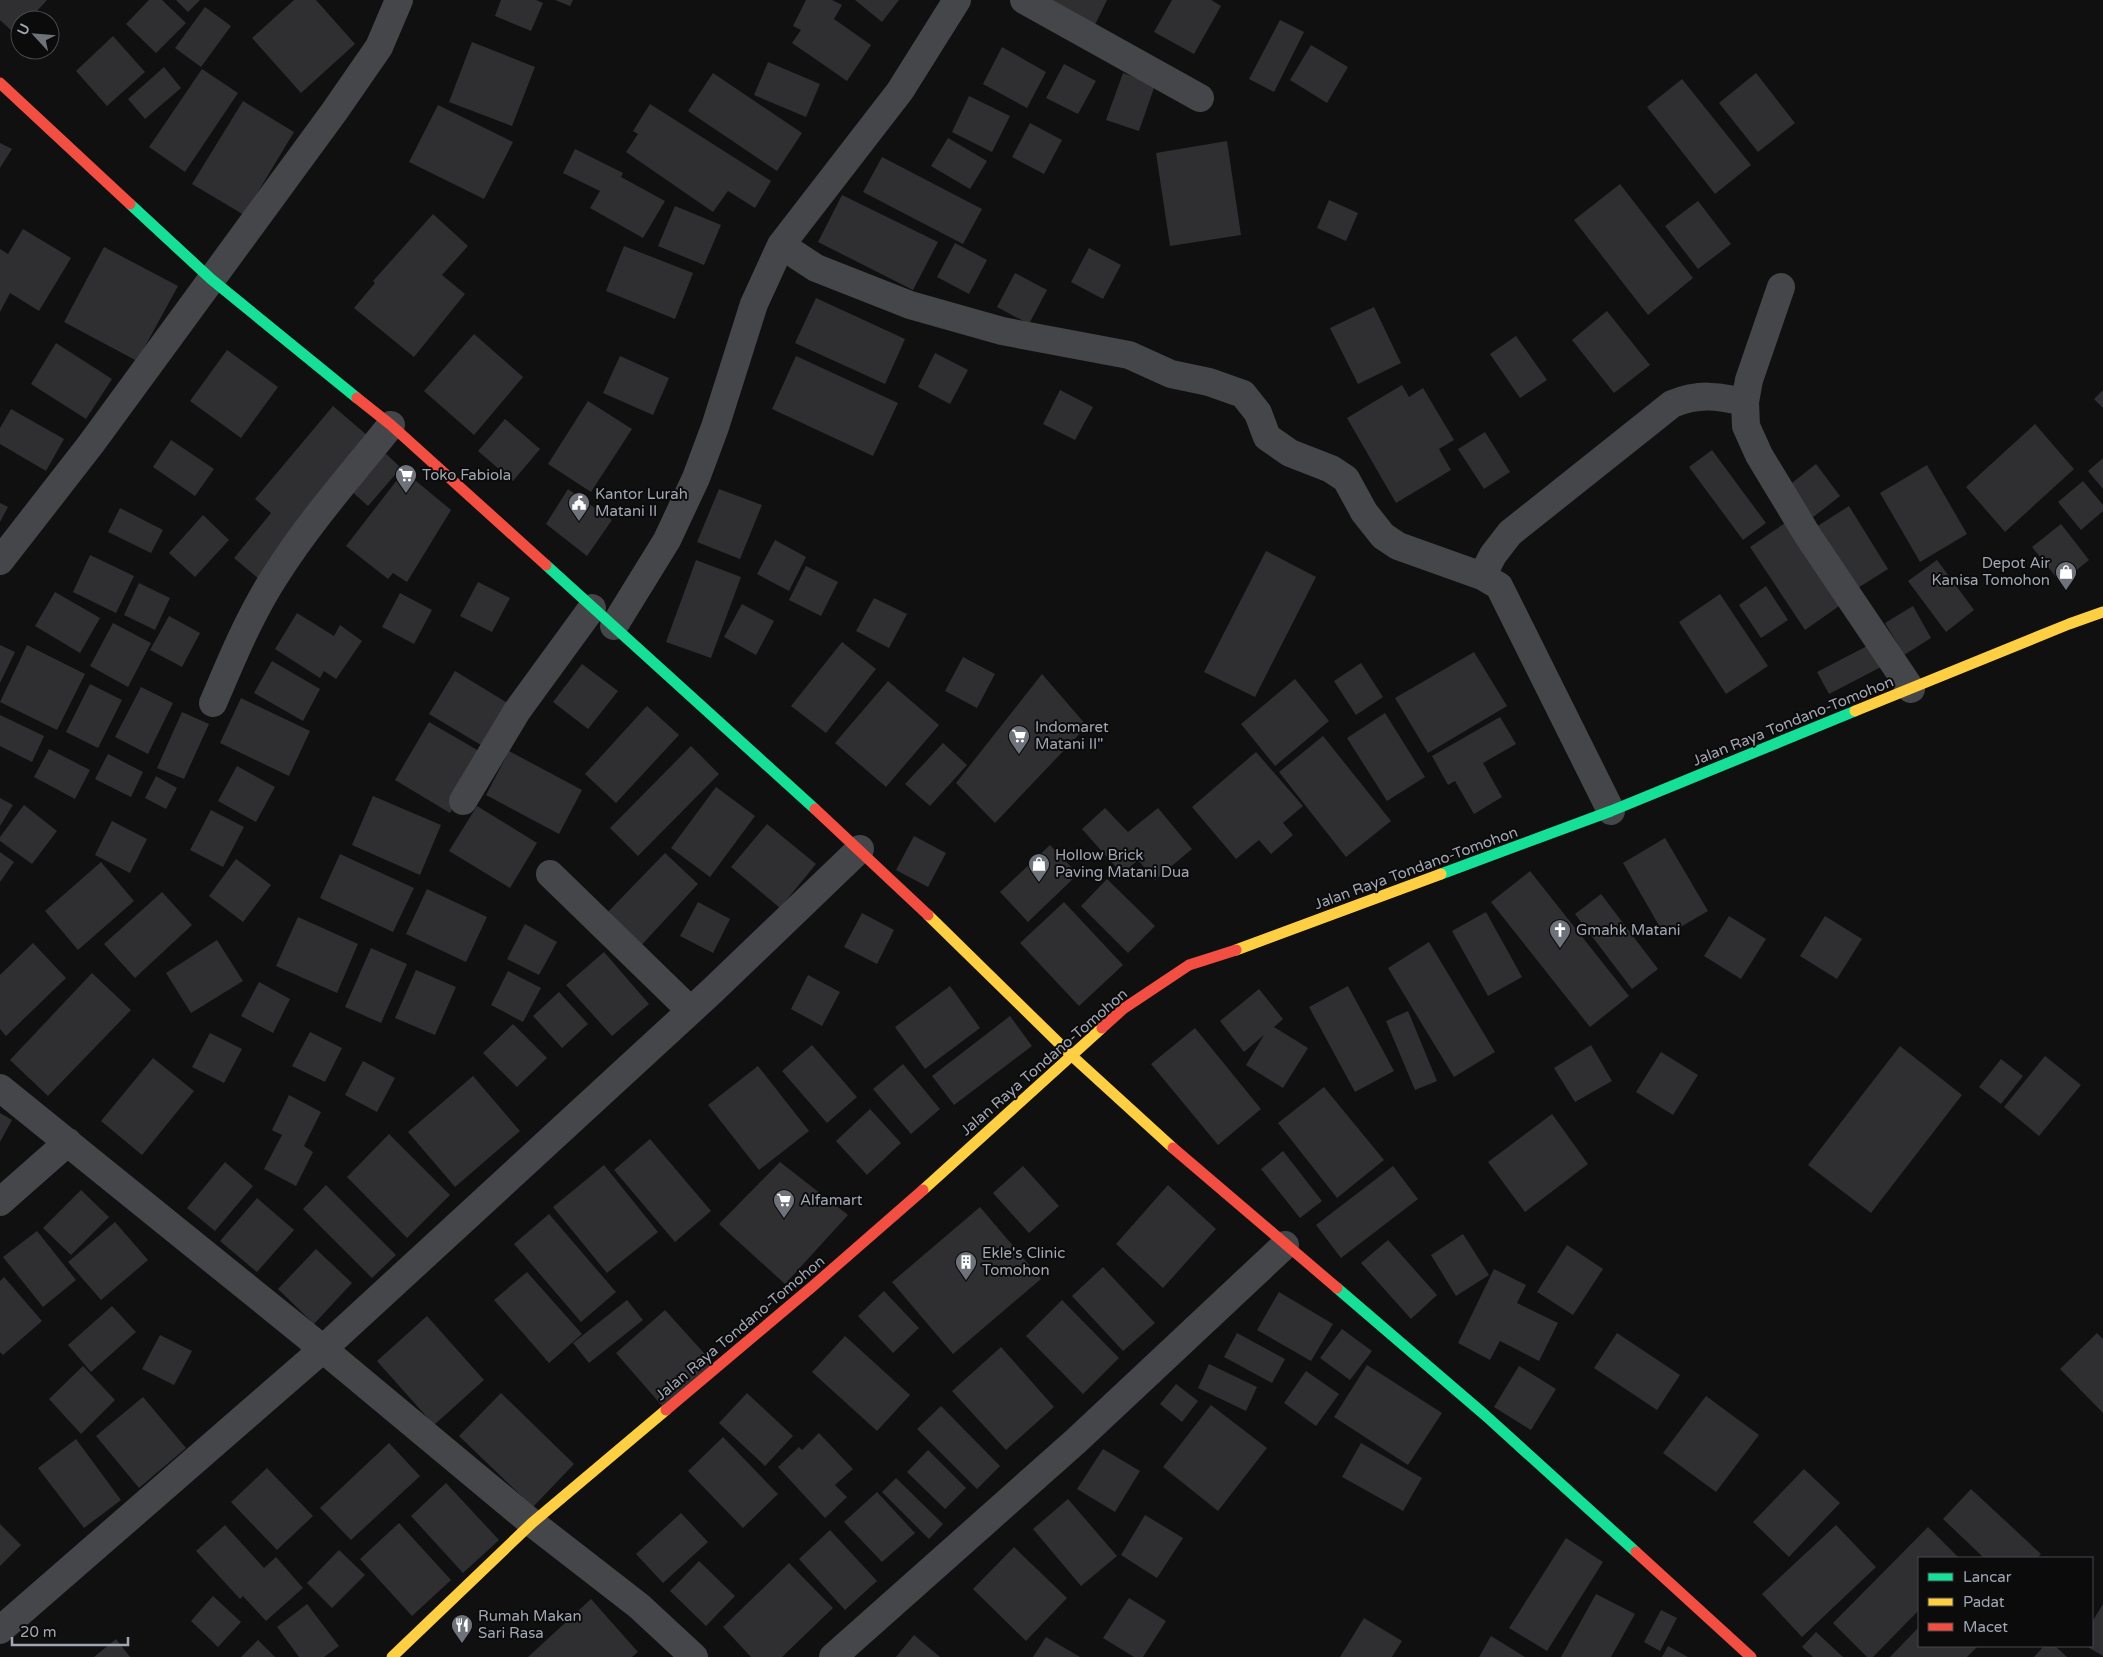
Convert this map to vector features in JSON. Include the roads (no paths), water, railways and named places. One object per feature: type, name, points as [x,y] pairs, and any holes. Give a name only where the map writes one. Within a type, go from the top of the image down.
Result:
[{"type":"main road","points":[[0,83],[211,279],[391,426],[860,848],[1071,1055],[1285,1245],[1485,1415],[1751,1657]]},
{"type":"main road","name":"Jalan Raya Tondano-Tomohon","points":[[392,1657],[532,1523],[813,1286],[942,1174],[1123,1009],[1189,965],[1257,943],[1611,811],[2103,612]]},
{"type":"street","points":[[0,561],[91,444],[334,112],[380,47],[399,0]]},
{"type":"street","points":[[614,626],[667,540],[696,478],[716,427],[754,304],[781,245],[900,91],[958,0]]},
{"type":"street","points":[[1024,0],[1200,98]]},
{"type":"street","points":[[781,245],[816,268],[910,305],[1002,331],[1129,356],[1170,374],[1209,382],[1243,394],[1258,413],[1267,436],[1290,453],[1331,469],[1346,479],[1364,512],[1383,536],[1398,546],[1482,576],[1499,586],[1611,811]]},
{"type":"street","points":[[1781,287],[1749,380],[1745,402],[1746,426],[1759,455],[1808,536],[1911,689]]},
{"type":"street","points":[[1482,576],[1493,555],[1510,533],[1672,404],[1687,398],[1716,396],[1745,402]]},
{"type":"street","points":[[213,704],[246,627],[277,573],[391,426]]},
{"type":"street","points":[[463,801],[517,711],[592,608]]},
{"type":"street","points":[[0,1630],[323,1350],[690,1010],[860,848]]},
{"type":"street","points":[[550,874],[690,1010]]},
{"type":"street","points":[[0,1088],[323,1350],[532,1523],[639,1606],[694,1657]]},
{"type":"street","points":[[0,1202],[68,1142]]},
{"type":"street","points":[[833,1657],[1076,1440],[1285,1245]]},
{"type":"place","name":"Toko Fabiola","points":[[406,494]]},
{"type":"place","name":"Kantor Lurah Matani II","points":[[579,522]]},
{"type":"place","name":"Depot Air Kanisa Tomohon","points":[[2066,591]]},
{"type":"place","name":"Indomaret Matani II\"","points":[[1019,755]]},
{"type":"place","name":"Hollow Brick Paving Matani Dua","points":[[1039,883]]},
{"type":"place","name":"Gmahk Matani","points":[[1560,949]]},
{"type":"place","name":"Alfamart","points":[[784,1219]]},
{"type":"place","name":"Ekle's Clinic Tomohon","points":[[966,1281]]},
{"type":"place","name":"Rumah Makan Sari Rasa","points":[[462,1644]]}]
